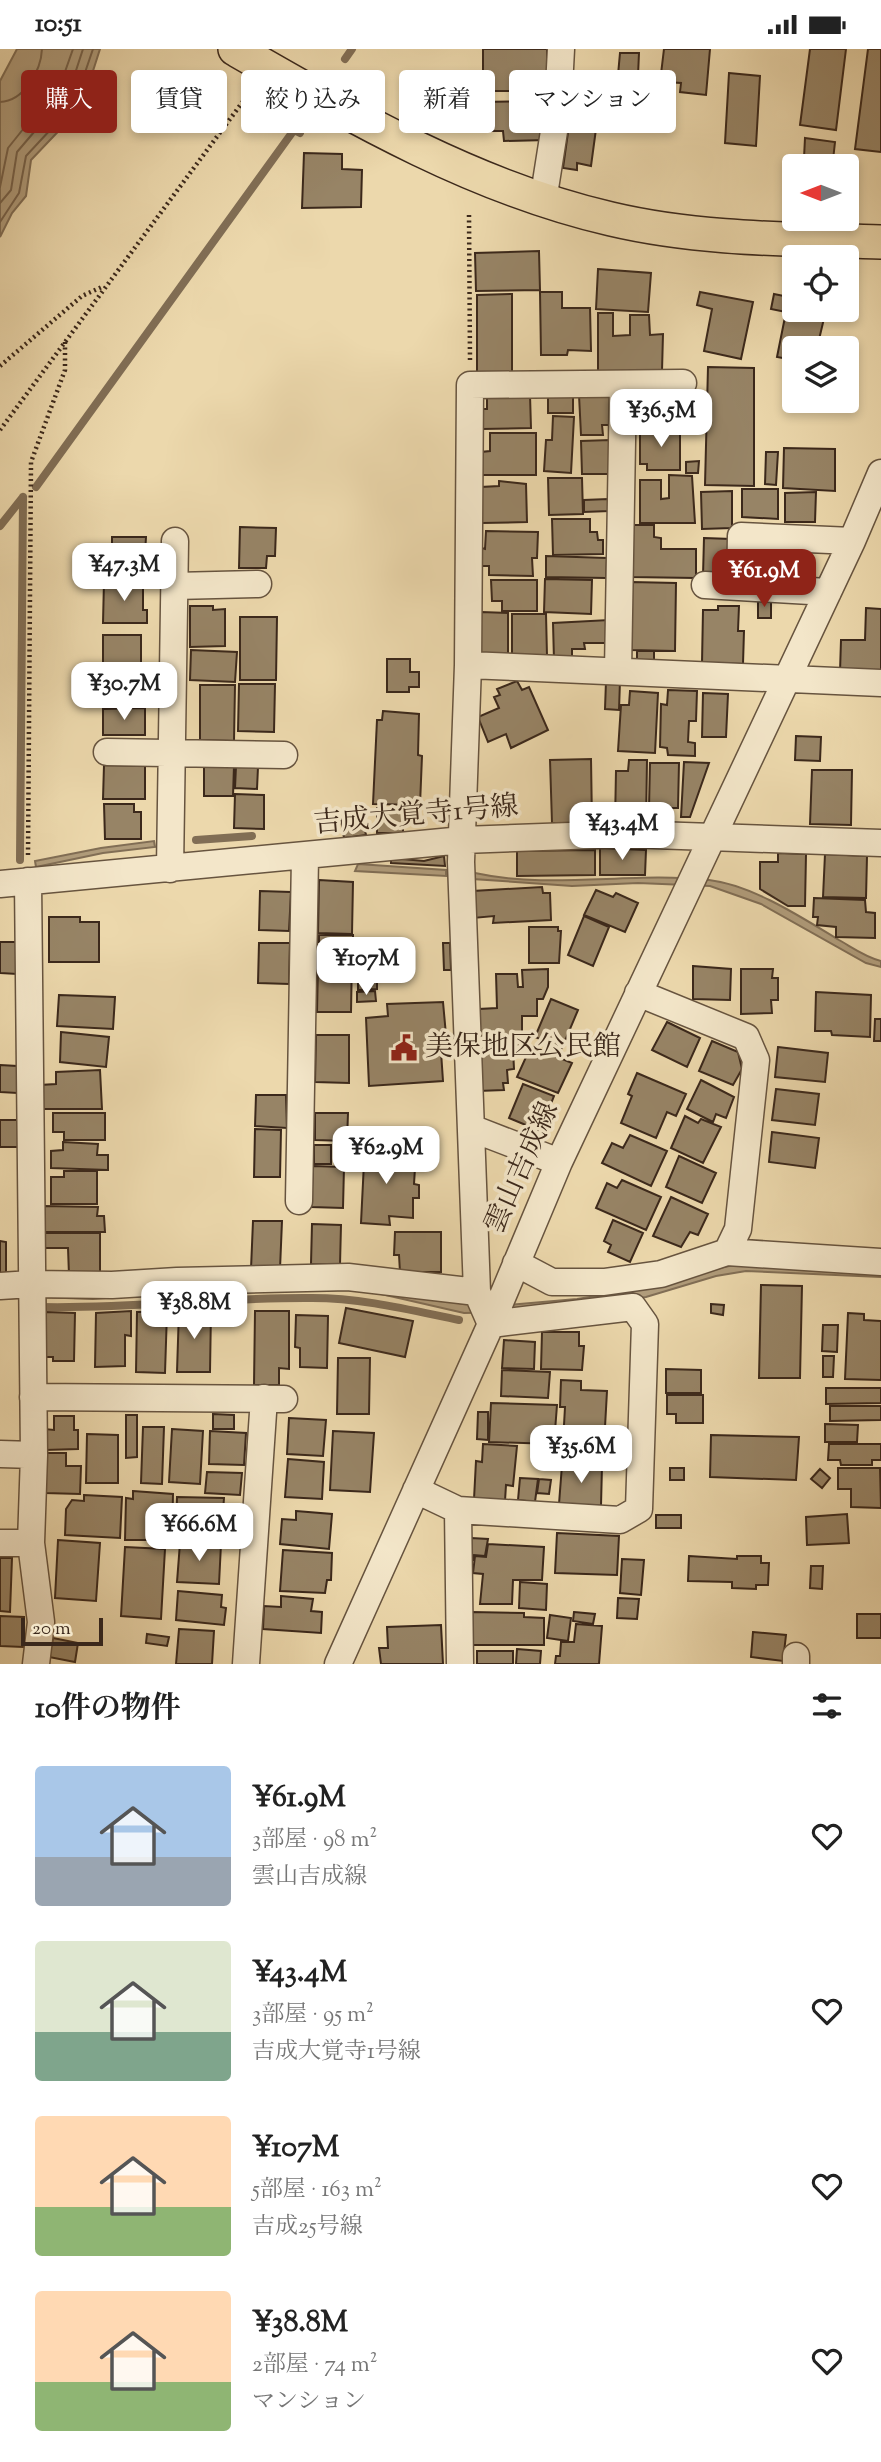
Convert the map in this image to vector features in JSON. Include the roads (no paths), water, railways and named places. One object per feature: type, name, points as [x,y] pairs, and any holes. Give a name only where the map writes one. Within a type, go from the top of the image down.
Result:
[{"type":"main road","points":[[252,59],[412,147],[543,201],[613,220],[723,237],[881,242]]},
{"type":"street","points":[[543,201],[558,106],[561,49]]},
{"type":"street","points":[[416,1490],[457,1510],[620,1520],[639,1509],[645,1324],[633,1307],[491,1324],[477,1292],[461,862],[468,665],[470,385],[683,383]]},
{"type":"street","points":[[618,671],[623,384]]},
{"type":"street","name":"雲山吉成線","points":[[338,1664],[491,1324],[559,1162],[711,836],[878,489]]},
{"type":"street","points":[[740,587],[741,536],[852,541]]},
{"type":"street","points":[[170,869],[175,541]]},
{"type":"street","points":[[174,586],[258,584]]},
{"type":"street","points":[[705,585],[828,592]]},
{"type":"street","points":[[468,665],[881,683]]},
{"type":"street","points":[[107,752],[284,755]]},
{"type":"street","name":"吉成大覚寺1号線","points":[[0,884],[463,840],[626,834],[881,843]]},
{"type":"street","points":[[299,1201],[305,857]]},
{"type":"street","points":[[28,881],[34,1455],[31,1543],[41,1622],[36,1664]]},
{"type":"street","points":[[638,993],[746,1037],[756,1060],[738,1229],[727,1252]]},
{"type":"street","points":[[471,1128],[559,1162]]},
{"type":"street","points":[[516,1263],[552,1283],[604,1283],[662,1274],[727,1252],[881,1262]]},
{"type":"street","points":[[0,1286],[102,1286],[177,1281],[348,1277],[477,1292]]},
{"type":"street","points":[[33,1397],[274,1399],[246,1664]]},
{"type":"street","points":[[0,1454],[34,1455]]},
{"type":"street","points":[[457,1510],[460,1664]]},
{"type":"street","points":[[0,1543],[31,1543]]},
{"type":"water","points":[[17,49],[100,49],[93,70],[21,70],[21,133],[57,133],[31,160],[26,196],[12,213],[0,237],[0,81]]},
{"type":"water","points":[[154,841],[155,847],[103,853],[36,867],[35,861]]},
{"type":"water","points":[[358,864],[446,870],[446,876],[355,871]]},
{"type":"water","points":[[475,873],[533,880],[650,877],[725,883],[776,903],[859,952],[881,961],[881,967],[866,963],[761,904],[710,886],[638,883],[572,886],[473,879]]},
{"type":"water","points":[[746,1263],[881,1268],[881,1277],[746,1271],[716,1276],[646,1297],[556,1310],[516,1312],[464,1313],[354,1290],[169,1293],[93,1299],[0,1299],[0,1291],[120,1290],[180,1284],[323,1281],[370,1283],[463,1304],[508,1305],[577,1299],[641,1289],[713,1269]]},
{"type":"waterway","points":[[345,59],[352,49]]},
{"type":"waterway","points":[[36,487],[292,133]]},
{"type":"waterway","points":[[0,526],[23,497]]},
{"type":"waterway","points":[[20,860],[23,497]]},
{"type":"waterway","points":[[196,840],[252,836]]},
{"type":"waterway","points":[[41,1307],[278,1298],[331,1299],[386,1305],[459,1320]]},
{"type":"place","name":"美保地区公民館","points":[[404,1048]]}]
